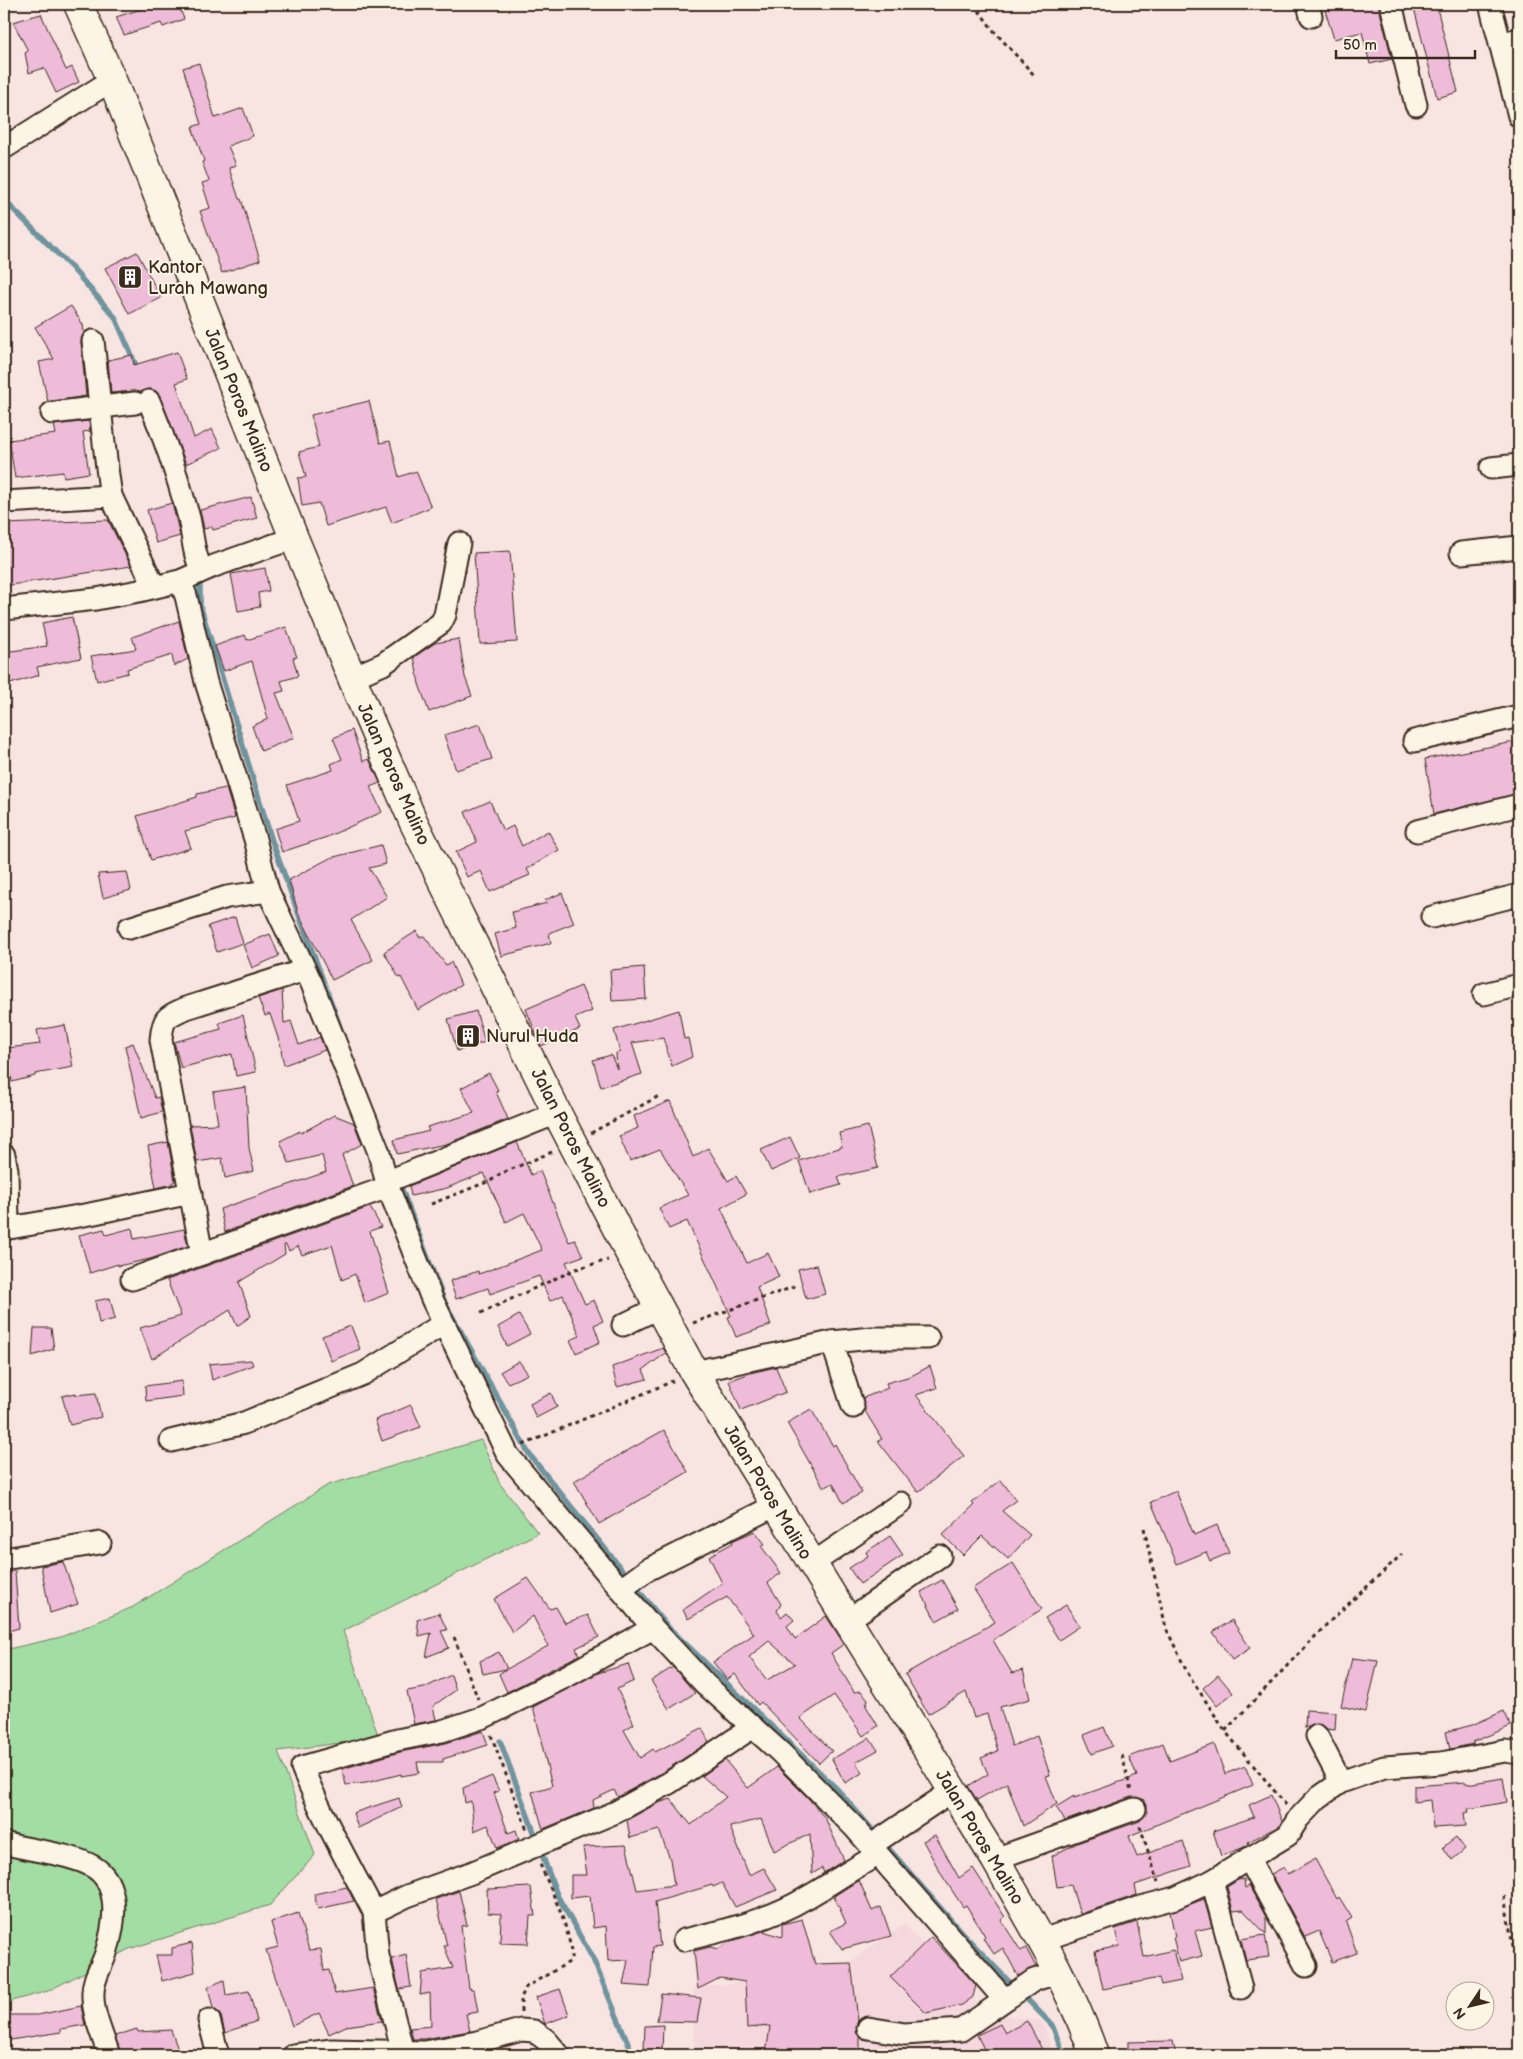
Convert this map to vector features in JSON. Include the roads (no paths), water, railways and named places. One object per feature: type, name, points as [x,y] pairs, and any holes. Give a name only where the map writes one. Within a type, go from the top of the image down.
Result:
[{"type":"main road","name":"Jalan Poros Malino","points":[[78,4],[112,80],[294,538],[414,821],[557,1113],[694,1372],[995,1859],[1042,1940],[1046,1976],[1085,2028],[1094,2055]]},
{"type":"street","points":[[1392,4],[1416,104]]},
{"type":"street","points":[[1490,4],[1510,42],[1519,116]]},
{"type":"street","points":[[4,148],[112,80]]},
{"type":"street","points":[[93,341],[101,408],[102,439],[111,496],[154,586]]},
{"type":"street","points":[[52,413],[142,402],[166,444],[189,520],[197,559],[186,596],[206,682],[255,839],[268,891],[305,970],[378,1150],[387,1184],[432,1299],[508,1455],[625,1586],[653,1628],[704,1684],[787,1759],[874,1850],[1008,1997]]},
{"type":"street","points":[[1491,468],[1519,465]]},
{"type":"street","points":[[4,498],[111,496]]},
{"type":"street","points":[[4,609],[96,599],[139,591],[193,575],[294,538]]},
{"type":"street","points":[[353,677],[383,664],[441,623],[445,615],[459,543]]},
{"type":"street","points":[[1461,553],[1519,547]]},
{"type":"street","points":[[1414,741],[1519,716]]},
{"type":"street","points":[[1417,830],[1519,806]]},
{"type":"street","points":[[129,928],[227,897],[268,891]]},
{"type":"street","points":[[1432,916],[1519,895]]},
{"type":"street","points":[[202,1254],[161,1040],[163,1024],[167,1016],[186,1008],[305,970]]},
{"type":"street","points":[[1484,994],[1519,985]]},
{"type":"street","points":[[132,1279],[387,1184],[557,1113]]},
{"type":"street","points":[[4,1155],[6,1170],[6,1229],[191,1193]]},
{"type":"street","points":[[623,1325],[660,1306]]},
{"type":"street","points":[[171,1441],[244,1424],[363,1374],[443,1324]]},
{"type":"street","points":[[694,1372],[832,1342],[872,1338],[928,1338]]},
{"type":"street","points":[[832,1342],[853,1407]]},
{"type":"street","points":[[812,1564],[901,1503]]},
{"type":"street","points":[[625,1586],[647,1570],[776,1505]]},
{"type":"street","points":[[4,1559],[100,1543]]},
{"type":"street","points":[[847,1621],[940,1556]]},
{"type":"street","points":[[403,2052],[378,1956],[374,1912],[315,1800],[302,1766],[397,1740],[442,1730],[484,1716],[568,1676],[653,1628]]},
{"type":"street","points":[[374,1912],[406,1896],[471,1873],[616,1812],[669,1784],[752,1726]]},
{"type":"street","points":[[1317,1736],[1341,1782]]},
{"type":"street","points":[[1042,1940],[1175,1898],[1212,1881],[1288,1835],[1298,1819],[1318,1798],[1341,1782],[1384,1767],[1441,1762],[1506,1752],[1519,1753]]},
{"type":"street","points":[[684,1940],[763,1918],[805,1899],[856,1866],[874,1850],[952,1791]]},
{"type":"street","points":[[995,1859],[1135,1809]]},
{"type":"street","points":[[4,1842],[19,1848],[61,1856],[91,1865],[104,1875],[109,1885],[114,1909],[112,1927],[106,1954],[97,1975],[93,1992],[94,2010],[109,2055]]},
{"type":"street","points":[[1249,1859],[1306,1966]]},
{"type":"street","points":[[1212,1881],[1241,1988]]},
{"type":"street","points":[[868,2028],[906,2034],[961,2030],[1008,1997],[1046,1976]]},
{"type":"street","points":[[208,2020],[218,2055]]},
{"type":"street","points":[[294,2055],[332,2050],[360,2053],[425,2052],[477,2042],[522,2030],[534,2031],[546,2040],[559,2055]]},
{"type":"waterway","points":[[4,200],[71,267],[115,317],[138,370]]},
{"type":"waterway","points":[[200,578],[200,605],[272,841],[343,1035]]},
{"type":"waterway","points":[[399,1182],[445,1303],[529,1454],[668,1627],[837,1789],[878,1836]]},
{"type":"waterway","points":[[500,1741],[537,1840]]},
{"type":"waterway","points":[[884,1843],[963,1934],[1015,1988]]},
{"type":"waterway","points":[[540,1849],[557,1895],[593,1959],[633,2055]]},
{"type":"waterway","points":[[1022,1994],[1052,2025],[1064,2055]]},
{"type":"place","name":"Kantor Lurah Mawang","points":[[130,277]]},
{"type":"place","name":"Nurul Huda","points":[[468,1036]]}]
